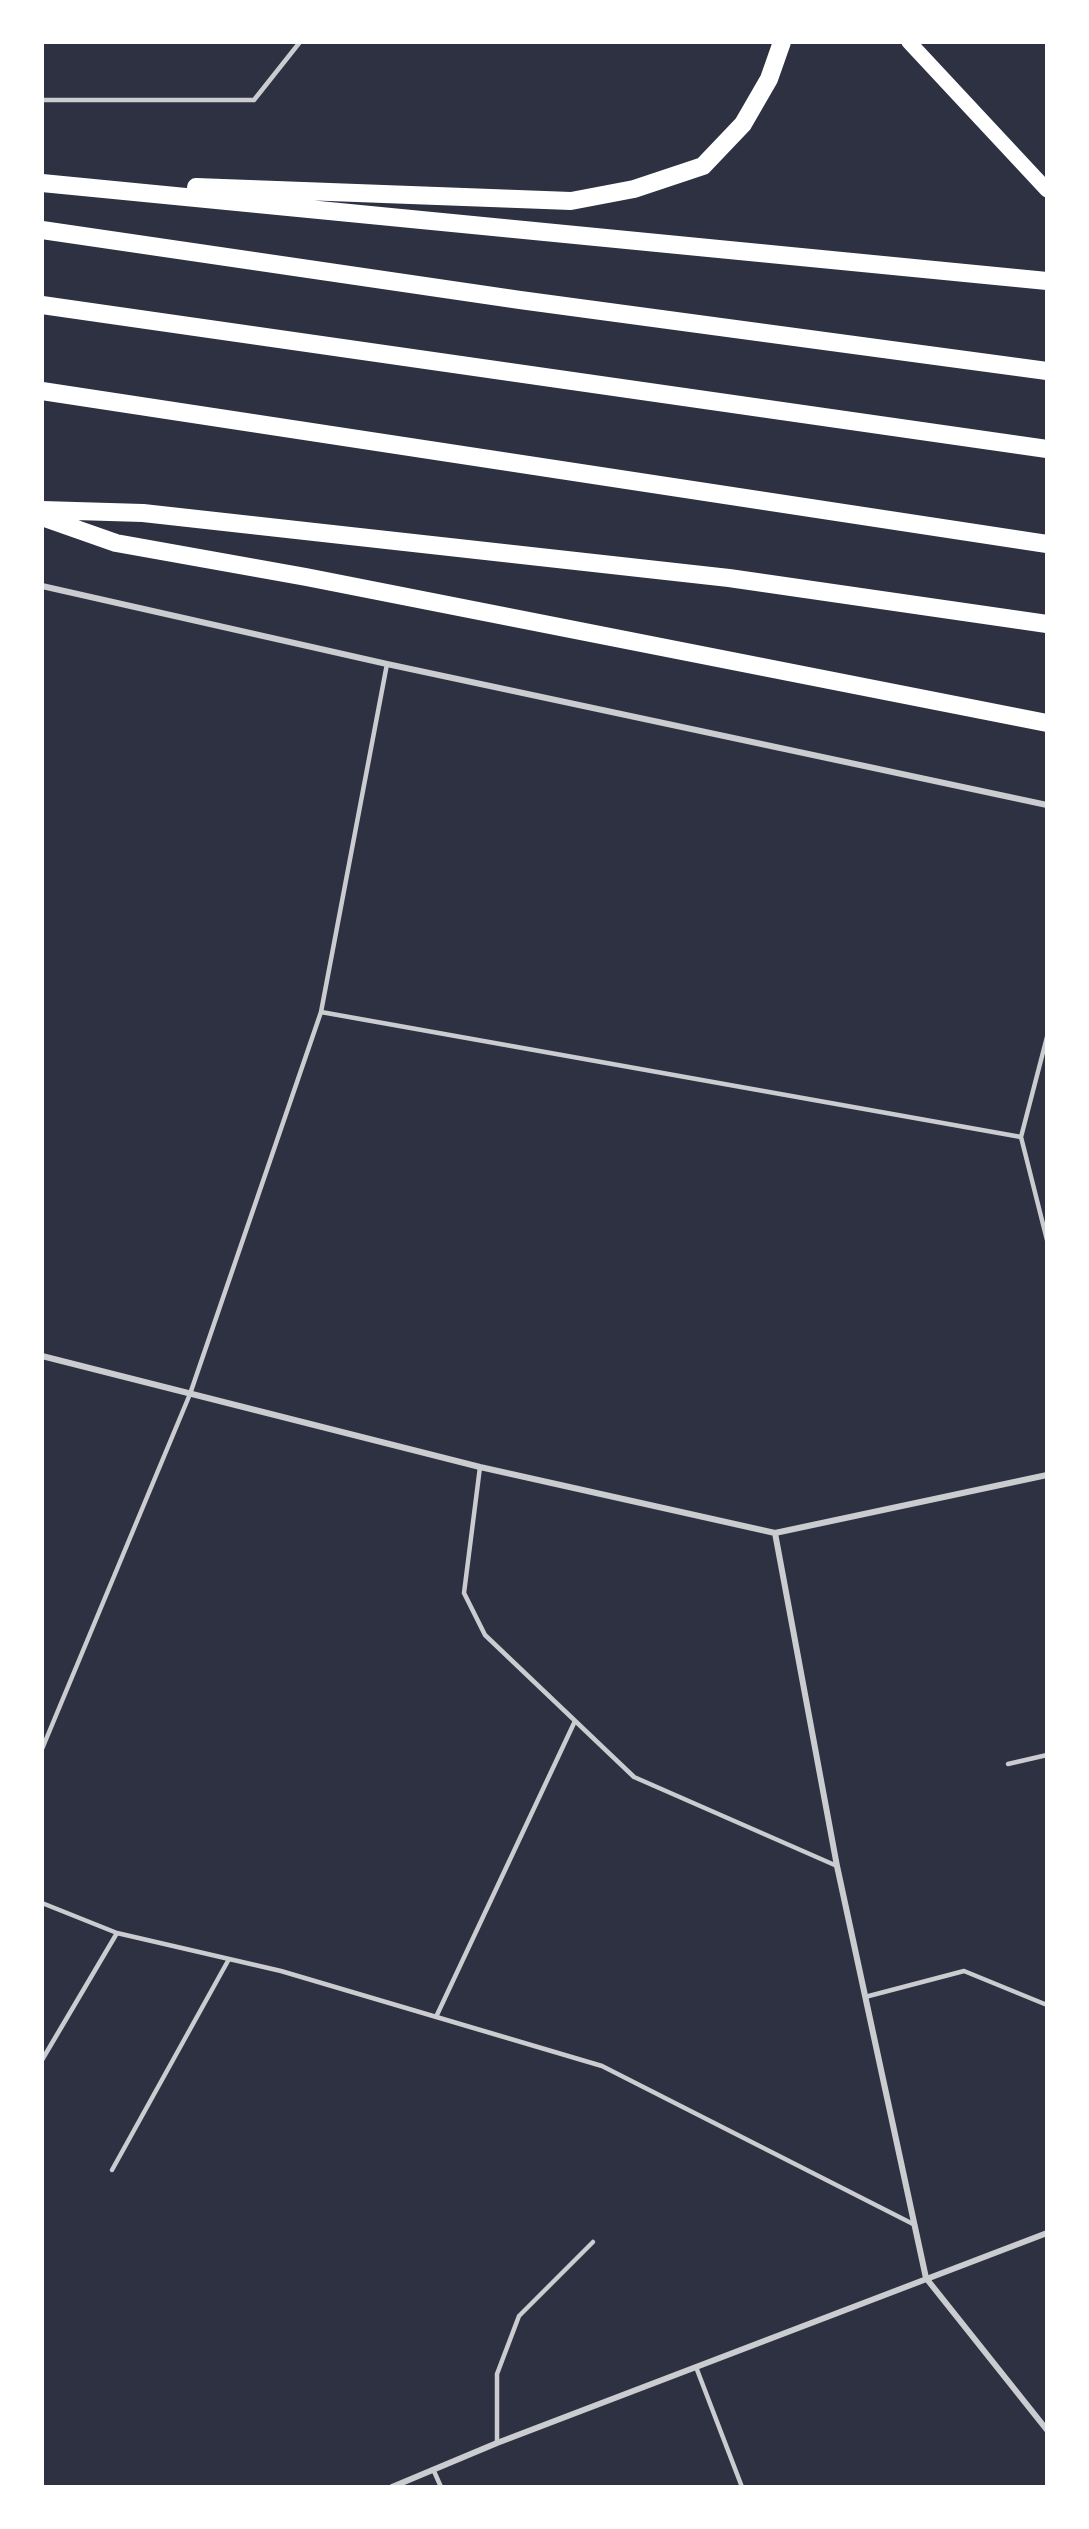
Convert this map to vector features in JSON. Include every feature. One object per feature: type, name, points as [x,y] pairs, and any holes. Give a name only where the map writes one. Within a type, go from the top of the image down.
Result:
[{"type":"highway","points":[[42,182],[571,201],[634,189],[703,166],[743,124],[769,78],[782,42]]},
{"type":"highway","points":[[42,182],[1047,281]]},
{"type":"highway","points":[[42,230],[531,301],[1047,371]]},
{"type":"highway","points":[[42,305],[1047,449]]},
{"type":"highway","points":[[42,391],[1047,544]]},
{"type":"highway","points":[[42,510],[143,513],[717,577],[1047,624]]},
{"type":"highway","points":[[42,517],[116,543],[306,577],[1047,723]]},
{"type":"main road","points":[[909,42],[1047,190]]},
{"type":"street","points":[[42,586],[387,664],[1047,805]]},
{"type":"street","points":[[42,1356],[480,1467],[775,1533],[1047,1475]]},
{"type":"street","points":[[775,1533],[837,1866],[926,2278],[1047,2430]]},
{"type":"street","points":[[392,2487],[497,2444],[1047,2233]]},
{"type":"lane","points":[[42,100],[254,100],[300,42]]},
{"type":"lane","points":[[42,1749],[190,1394],[321,1012],[387,664]]},
{"type":"lane","points":[[321,1012],[1021,1137]]},
{"type":"lane","points":[[1047,1037],[1021,1137],[1047,1240]]},
{"type":"lane","points":[[480,1467],[464,1593],[485,1635],[634,1777],[837,1866]]},
{"type":"lane","points":[[436,2017],[575,1721]]},
{"type":"lane","points":[[1008,1764],[1047,1755]]},
{"type":"lane","points":[[42,1903],[117,1933],[281,1971],[602,2066],[915,2225]]},
{"type":"lane","points":[[42,2060],[117,1933]]},
{"type":"lane","points":[[112,2170],[230,1959]]},
{"type":"lane","points":[[865,1997],[964,1971],[1047,2005]]},
{"type":"lane","points":[[497,2444],[497,2374],[519,2316],[593,2242]]},
{"type":"lane","points":[[696,2367],[742,2487]]},
{"type":"lane","points":[[433,2469],[441,2487]]}]
